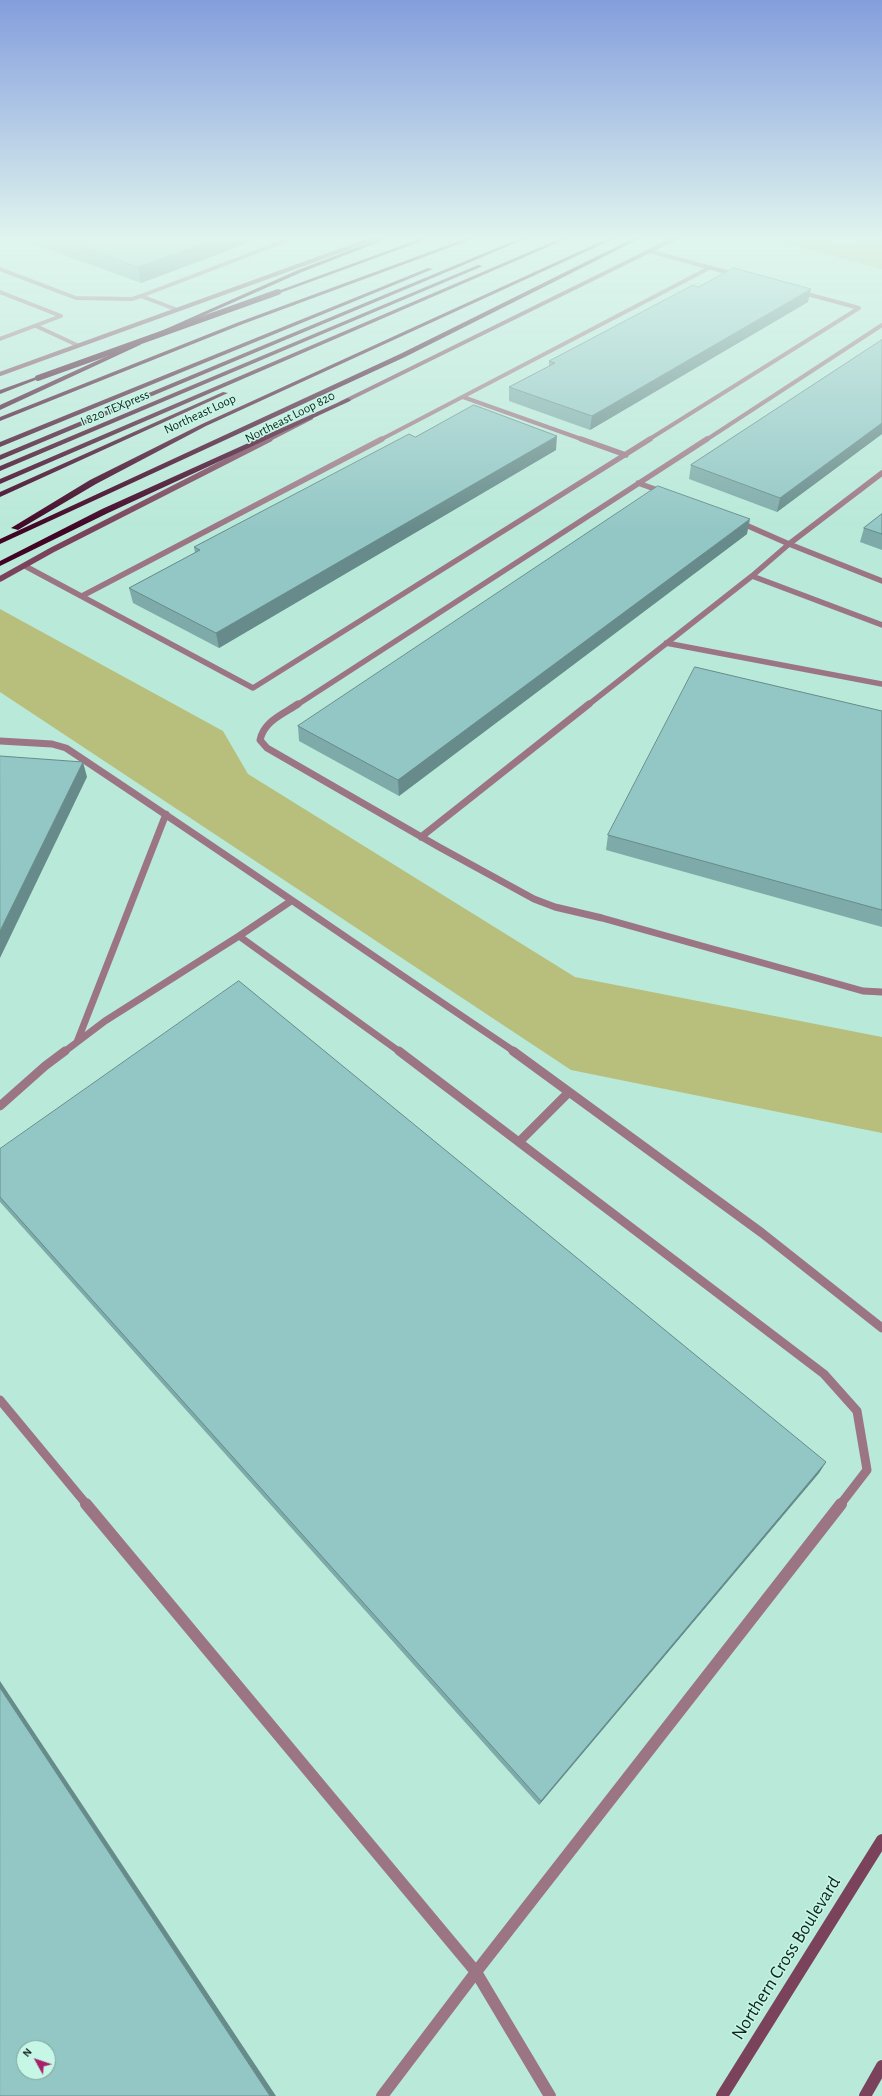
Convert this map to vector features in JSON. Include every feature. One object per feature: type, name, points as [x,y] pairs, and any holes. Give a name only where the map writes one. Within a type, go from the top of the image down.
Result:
[{"type":"highway","points":[[0,408],[158,335]]},
{"type":"highway","points":[[0,392],[159,335]]},
{"type":"highway","points":[[0,419],[211,335]]},
{"type":"highway","points":[[0,445],[271,335]]},
{"type":"highway","name":"I 820 TEXpress","points":[[0,458],[294,335]]},
{"type":"highway","name":"I 820 TEXpress","points":[[0,469],[318,335]]},
{"type":"highway","points":[[0,482],[341,335]]},
{"type":"highway","points":[[0,495],[112,446],[348,335]]},
{"type":"highway","name":"Northeast Loop","points":[[0,537],[93,482],[204,424],[400,335]]},
{"type":"highway","points":[[0,542],[301,404],[443,335]]},
{"type":"highway","points":[[0,438],[137,384],[172,374]]},
{"type":"highway","points":[[0,564],[105,511],[348,400]]},
{"type":"main road","points":[[0,374],[105,335]]},
{"type":"main road","name":"Northeast Loop 820","points":[[0,579],[348,400],[480,335]]},
{"type":"main road","name":"Northern Cross Boulevard","points":[[722,2096],[882,1840]]},
{"type":"main road","points":[[865,2096],[882,2066]]},
{"type":"lane","points":[[0,339],[12,335]]},
{"type":"lane","points":[[55,335],[77,345]]},
{"type":"lane","points":[[82,596],[583,335]]},
{"type":"lane","points":[[25,566],[253,688],[816,335]]},
{"type":"lane","points":[[867,335],[513,566],[269,722],[262,731],[260,740],[267,748],[421,837],[534,899],[555,907],[602,918],[863,991],[882,992]]},
{"type":"lane","points":[[463,397],[626,455]]},
{"type":"lane","points":[[421,837],[752,576],[789,544],[882,473]]},
{"type":"lane","points":[[638,483],[667,494]]},
{"type":"lane","points":[[732,518],[789,544],[882,582]]},
{"type":"lane","points":[[752,576],[882,625]]},
{"type":"lane","points":[[666,643],[882,684]]},
{"type":"lane","points":[[0,741],[52,744],[66,748],[234,859],[291,901],[518,1054],[762,1233],[882,1328]]},
{"type":"lane","points":[[77,1042],[166,814]]},
{"type":"lane","points":[[0,1106],[45,1066],[105,1021],[239,936],[291,901]]},
{"type":"lane","points":[[239,936],[419,1065],[824,1374],[857,1411],[867,1470],[476,1972],[382,2096]]},
{"type":"lane","points":[[519,1142],[569,1092]]},
{"type":"lane","points":[[0,1400],[476,1972],[550,2096]]},
{"type":"green space","points":[[0,609],[223,731],[248,774],[575,977],[882,1037],[882,1133],[571,1070],[0,692]]},
{"type":"building","points":[[599,335],[732,335],[592,416],[509,387],[555,363],[549,361]]},
{"type":"building","points":[[882,340],[882,423],[780,498],[691,465]]},
{"type":"building","points":[[474,405],[557,436],[216,633],[129,588],[200,550],[194,547],[409,434],[415,437]]},
{"type":"building","points":[[658,486],[750,519],[398,780],[298,726]]},
{"type":"building","points":[[882,514],[882,534],[864,528]]},
{"type":"building","points":[[695,667],[882,711],[882,910],[608,835]]},
{"type":"building","points":[[0,756],[83,762],[0,931]]},
{"type":"building","points":[[239,981],[826,1462],[541,1801],[0,1197],[0,1149]]},
{"type":"building","points":[[0,1688],[270,2096],[0,2096]]}]
